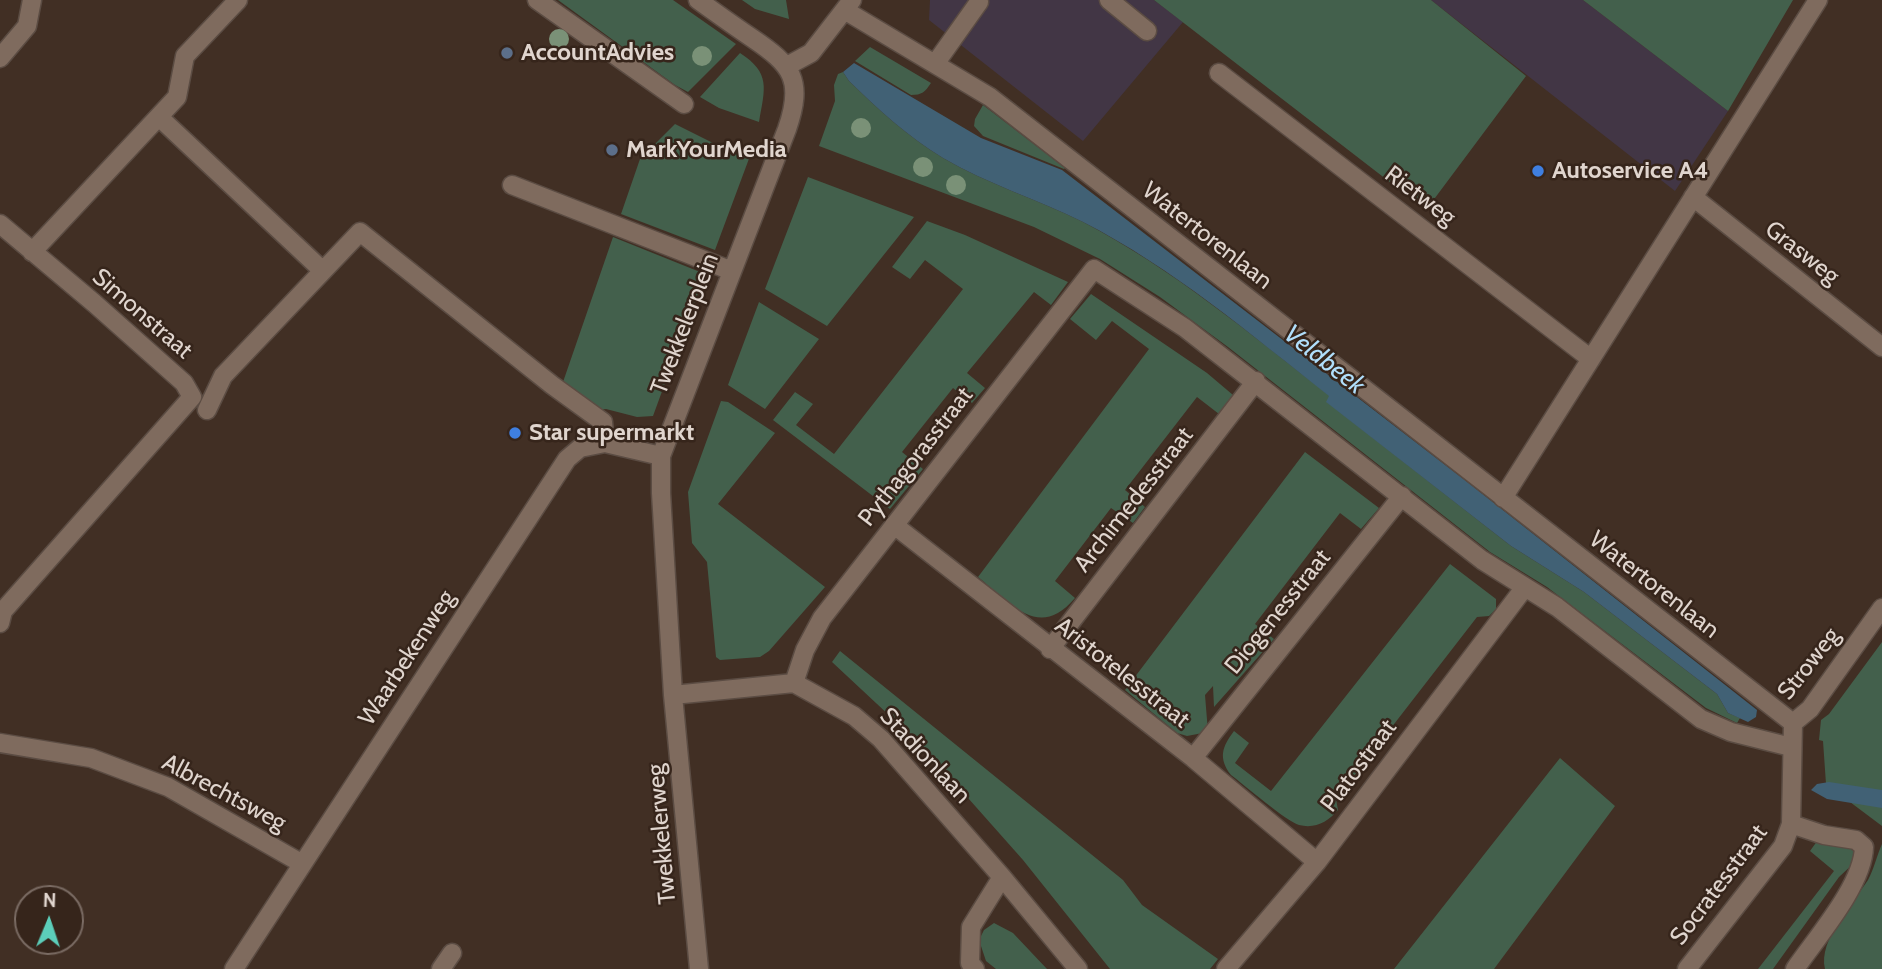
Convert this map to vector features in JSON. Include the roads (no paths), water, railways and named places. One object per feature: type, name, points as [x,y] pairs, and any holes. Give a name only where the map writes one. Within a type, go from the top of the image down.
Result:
[{"type":"street","points":[[0,58],[27,26],[33,0]]},
{"type":"street","points":[[0,224],[33,252],[177,97],[186,56],[239,0]]},
{"type":"street","points":[[537,0],[684,104]]},
{"type":"street","points":[[698,0],[779,56],[787,66],[811,52],[849,5]]},
{"type":"street","points":[[1109,0],[1147,31]]},
{"type":"street","points":[[1503,498],[1818,0]]},
{"type":"street","points":[[935,64],[979,2]]},
{"type":"street","name":"Watertorenlaan","points":[[849,5],[935,64],[990,97],[1793,723]]},
{"type":"street","name":"Twekkelerplein","points":[[673,695],[661,494],[662,456],[781,144],[794,103],[794,87],[787,66]]},
{"type":"street","name":"Rietweg","points":[[1219,73],[1591,359]]},
{"type":"street","points":[[159,117],[323,271]]},
{"type":"street","points":[[512,185],[732,271]]},
{"type":"street","name":"Grasweg","points":[[1693,197],[1882,347]]},
{"type":"street","points":[[208,410],[223,376],[360,232],[552,386],[603,422],[605,443],[662,456]]},
{"type":"street","name":"Simonstraat","points":[[0,623],[3,611],[192,397],[184,383],[33,252]]},
{"type":"street","name":"Pythagorasstraat","points":[[794,683],[805,650],[822,618],[1094,269],[1185,328],[1256,381]]},
{"type":"street","points":[[1256,381],[1482,560],[1557,607],[1701,719],[1731,732],[1791,747]]},
{"type":"street","name":"Archimedesstraat","points":[[1050,649],[1256,381]]},
{"type":"street","name":"Waarbekenweg","points":[[234,969],[568,459],[580,447],[605,443]]},
{"type":"street","name":"Diogenesstraat","points":[[1193,758],[1402,496]]},
{"type":"street","name":"Aristotelesstraat","points":[[894,525],[1193,758],[1317,862]]},
{"type":"street","name":"Platostraat","points":[[1226,969],[1317,862],[1525,587]]},
{"type":"street","name":"Stroweg","points":[[1791,747],[1793,723],[1810,709],[1881,612]]},
{"type":"street","points":[[673,695],[794,683]]},
{"type":"street","name":"Stadionlaan","points":[[794,683],[854,716],[881,739],[1002,877],[1078,969]]},
{"type":"street","name":"Twekkelerweg","points":[[673,695],[699,969]]},
{"type":"street","name":"Albrechtsweg","points":[[0,743],[91,758],[168,787],[301,863]]},
{"type":"street","name":"Socratesstraat","points":[[1687,969],[1783,846],[1791,824],[1791,747]]},
{"type":"street","points":[[1791,824],[1824,835],[1856,840],[1864,847],[1861,869],[1848,892],[1795,969]]},
{"type":"street","points":[[975,969],[970,963],[971,927],[1002,877]]},
{"type":"street","points":[[441,969],[452,953]]},
{"type":"water","points":[[854,63],[981,138],[1062,170],[1466,481],[1757,710],[1756,717],[1748,722],[1728,713],[1717,694],[1584,592],[1511,546],[1326,402],[1329,396],[1180,281],[1083,222],[977,176],[918,141],[849,81],[843,72]]},
{"type":"water","points":[[1829,782],[1882,790],[1882,808],[1827,799],[1811,790],[1817,784]]},
{"type":"place","name":"AccountAdvies","points":[[507,53]]},
{"type":"place","name":"MarkYourMedia","points":[[612,150]]},
{"type":"place","name":"Autoservice A4","points":[[1538,171]]},
{"type":"place","name":"Star supermarkt","points":[[515,433]]},
{"type":"water label","name":"Veldbeek","points":[[1324,360]]}]
